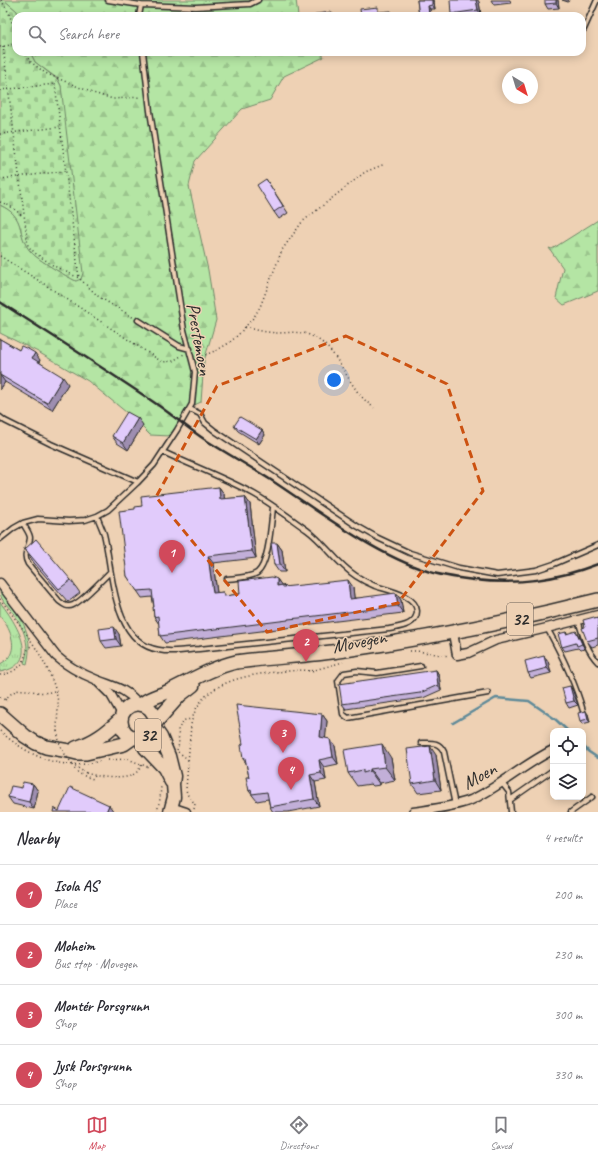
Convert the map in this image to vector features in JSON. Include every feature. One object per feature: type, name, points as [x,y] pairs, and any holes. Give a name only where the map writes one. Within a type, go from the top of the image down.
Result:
[{"type":"main road","name":"Movegen","points":[[140,704],[151,697],[166,693],[192,678],[236,662],[338,651],[453,632],[525,618],[598,600]]},
{"type":"main road","name":"Movegen","points":[[155,725],[180,695],[208,672]]},
{"type":"main road","name":"32","points":[[0,714],[25,736],[36,743],[46,747],[77,753],[86,753],[124,744],[148,735],[155,725],[155,717],[151,709],[140,704],[128,706],[122,716],[105,734],[95,741],[69,751]]},
{"type":"main road","name":"32","points":[[122,716],[121,724],[126,732],[137,738]]},
{"type":"main road","points":[[155,725],[169,756],[174,776],[174,797],[171,810]]},
{"type":"main road","points":[[137,738],[164,768],[169,780],[173,784]]},
{"type":"street","points":[[0,584],[56,656],[72,668],[96,680],[125,691],[140,704]]},
{"type":"street","points":[[453,632],[457,655],[468,653],[496,640],[598,615]]},
{"type":"street","points":[[96,680],[111,695],[122,716]]},
{"type":"street","name":"Moen","points":[[414,812],[444,810],[470,800],[501,782],[532,761],[550,752]]},
{"type":"street","points":[[171,810],[186,812]]},
{"type":"lane","points":[[108,0],[141,5],[196,7],[250,4],[258,0]]},
{"type":"lane","points":[[586,25],[597,0]]},
{"type":"lane","points":[[140,12],[141,5]]},
{"type":"lane","name":"Prestemoen","points":[[0,539],[23,523],[38,519],[69,521],[85,520],[108,510],[154,465],[190,409],[194,395],[195,372],[184,330],[148,96],[143,56]]},
{"type":"lane","points":[[138,320],[179,346],[190,349]]},
{"type":"lane","points":[[190,409],[200,414],[205,423],[215,432],[357,526],[410,553],[459,568],[497,575],[536,570],[598,545]]},
{"type":"lane","points":[[0,417],[5,421],[52,444],[138,482]]},
{"type":"lane","points":[[97,516],[104,533],[110,572],[118,607],[129,630],[142,644],[159,650],[199,649],[389,629],[406,626],[416,616],[417,611],[415,605],[410,600],[401,594],[373,585],[357,577],[346,569],[309,532],[254,495],[162,452]]},
{"type":"lane","points":[[227,579],[249,576],[261,569],[266,554],[274,508]]},
{"type":"lane","points":[[23,523],[30,539],[25,559],[59,601],[65,605],[72,606],[78,602],[110,572]]},
{"type":"lane","points":[[578,620],[587,647],[598,662]]},
{"type":"lane","points":[[547,628],[570,674],[578,694],[582,711]]},
{"type":"lane","points":[[421,666],[377,673],[357,671],[344,673],[338,681],[338,690],[343,714],[348,718],[488,693]]},
{"type":"lane","points":[[421,743],[435,743],[442,747],[455,805]]},
{"type":"lane","points":[[510,800],[550,772]]},
{"type":"lane","points":[[501,782],[509,792],[511,812]]},
{"type":"lane","points":[[571,812],[592,797]]},
{"type":"path","points":[[1,0],[9,13],[12,23]]},
{"type":"path","points":[[0,47],[12,45]]},
{"type":"path","points":[[3,46],[27,242],[31,250],[54,266],[79,278],[99,296],[138,320]]},
{"type":"path","points":[[26,56],[38,68],[45,72],[104,97],[124,99],[148,96]]},
{"type":"path","points":[[58,77],[55,84],[79,278]]},
{"type":"path","points":[[0,90],[55,84]]},
{"type":"path","points":[[0,134],[60,127]]},
{"type":"path","points":[[192,360],[217,350],[229,343],[254,317],[260,306],[282,250],[302,222],[365,172],[385,164]]},
{"type":"path","points":[[0,179],[66,171]]},
{"type":"path","points":[[0,202],[12,208],[24,218]]},
{"type":"path","points":[[0,256],[162,362],[174,362],[190,349]]},
{"type":"path","points":[[245,327],[263,332],[295,332],[307,334],[319,340],[340,363],[360,395],[374,408]]},
{"type":"path","points":[[0,599],[22,627],[52,679],[58,704],[57,731],[59,742],[65,755],[74,765],[86,773],[105,778],[130,776],[136,773],[142,764],[152,769]]},
{"type":"path","points":[[0,675],[9,673],[17,668],[22,662],[27,650],[32,645]]},
{"type":"path","name":"Movegen","points":[[404,651],[447,656],[457,655]]},
{"type":"path","name":"Movegen","points":[[194,809],[195,804],[187,794],[186,789],[192,719],[200,703],[213,690],[230,681],[254,674],[302,670],[311,671],[345,662]]},
{"type":"path","points":[[5,700],[16,690],[46,693],[55,691]]},
{"type":"path","points":[[0,696],[7,701]]},
{"type":"path","name":"Movegen","points":[[188,761],[182,754],[176,751],[179,744],[178,729],[185,720],[192,719]]},
{"type":"path","points":[[73,765],[77,773],[93,779],[95,776]]},
{"type":"path","points":[[157,812],[161,792],[160,780]]},
{"type":"highlighted area","points":[[346,336],[447,384],[483,491],[398,603],[267,632],[156,497],[217,386]]},
{"type":"green space","points":[[0,0],[4,0],[17,12],[12,12],[12,56],[32,56],[35,62],[58,80],[61,86],[83,273],[81,279],[76,281],[59,272],[31,252],[23,239],[18,221],[9,210],[0,205]]},
{"type":"green space","points":[[4,0],[296,0],[298,12],[17,12]]},
{"type":"green space","points":[[32,56],[324,57],[284,76],[270,100],[242,109],[195,161],[189,186],[208,270],[216,320],[204,361],[201,402],[190,407],[170,436],[150,435],[132,417],[88,381],[38,352],[0,333],[0,205],[9,210],[18,221],[23,238],[31,252],[59,272],[76,281],[61,86],[58,79],[35,62]]},
{"type":"green space","points":[[598,220],[598,291],[564,305],[556,298],[563,268],[549,248],[552,249]]},
{"type":"green space","points":[[0,591],[24,624],[29,643],[27,664],[24,663],[27,649],[25,635],[15,616],[2,599]]},
{"type":"green space","points":[[0,602],[18,631],[22,642],[23,652],[20,661],[13,668],[0,672],[0,664],[9,657],[12,652],[12,642],[9,631],[0,615]]},
{"type":"building","points":[[417,0],[432,0],[432,5],[428,6],[429,12],[418,12]]},
{"type":"building","points":[[450,0],[476,0],[478,10],[451,12]]},
{"type":"building","points":[[545,0],[556,0],[556,3],[545,4]]},
{"type":"building","points":[[378,7],[378,12],[360,12],[360,9]]},
{"type":"building","points":[[266,179],[283,206],[274,212],[257,185]]},
{"type":"building","points":[[0,339],[19,350],[21,346],[35,353],[32,358],[63,377],[47,403],[0,375]]},
{"type":"building","points":[[127,412],[138,418],[123,443],[112,436]]},
{"type":"building","points":[[240,417],[262,430],[256,439],[234,426]]},
{"type":"building","points":[[219,487],[220,499],[245,497],[252,551],[208,556],[213,593],[223,592],[224,596],[240,594],[239,581],[272,577],[277,579],[277,586],[283,585],[283,587],[348,580],[350,599],[396,593],[398,606],[160,636],[158,616],[154,617],[152,590],[137,591],[127,576],[119,511],[135,509],[135,507],[142,506],[141,496]]},
{"type":"building","points":[[36,539],[71,580],[59,589],[25,549]]},
{"type":"building","points":[[271,543],[277,543],[280,565],[274,565]]},
{"type":"building","points":[[594,617],[594,619],[598,618],[598,638],[587,641],[582,628],[585,627],[583,620]]},
{"type":"building","points":[[114,627],[116,639],[101,641],[99,629]]},
{"type":"building","points":[[576,631],[582,644],[577,646],[576,643],[562,647],[558,634],[566,632],[566,634]]},
{"type":"building","points":[[544,656],[547,668],[528,673],[525,661]]},
{"type":"building","points":[[436,670],[438,685],[420,693],[342,704],[339,684]]},
{"type":"building","points":[[570,686],[574,701],[566,703],[562,688]]},
{"type":"building","points":[[236,705],[322,714],[320,737],[330,739],[333,757],[319,760],[321,773],[310,775],[314,799],[270,807],[267,792],[252,794],[251,790],[249,791],[246,777],[249,777],[245,758],[243,759],[241,745],[243,744]]},
{"type":"building","points":[[586,711],[588,719],[580,721],[578,713]]},
{"type":"building","points":[[382,744],[385,767],[370,769],[370,771],[363,773],[363,770],[348,773],[344,750]]},
{"type":"building","points":[[430,746],[435,780],[412,784],[407,749]]},
{"type":"building","points":[[23,782],[33,784],[29,802],[8,797],[11,786],[22,788]]},
{"type":"building","points":[[70,787],[109,805],[106,812],[53,812],[54,808],[59,811]]},
{"type":"waterway","points":[[453,723],[496,698],[529,701],[555,719],[565,728]]},
{"type":"waterway","points":[[586,749],[598,758]]},
{"type":"railway","points":[[0,302],[133,388],[204,439],[271,480],[347,531],[387,554],[407,563],[433,573],[450,577],[506,582],[537,580],[567,574],[598,564]]},
{"type":"place","name":"Isola AS","points":[[172,573]]},
{"type":"place","name":"Moheim","points":[[306,662]]},
{"type":"place","name":"Montér Porsgrunn","points":[[283,753]]},
{"type":"place","name":"Jysk Porsgrunn","points":[[291,790]]}]
